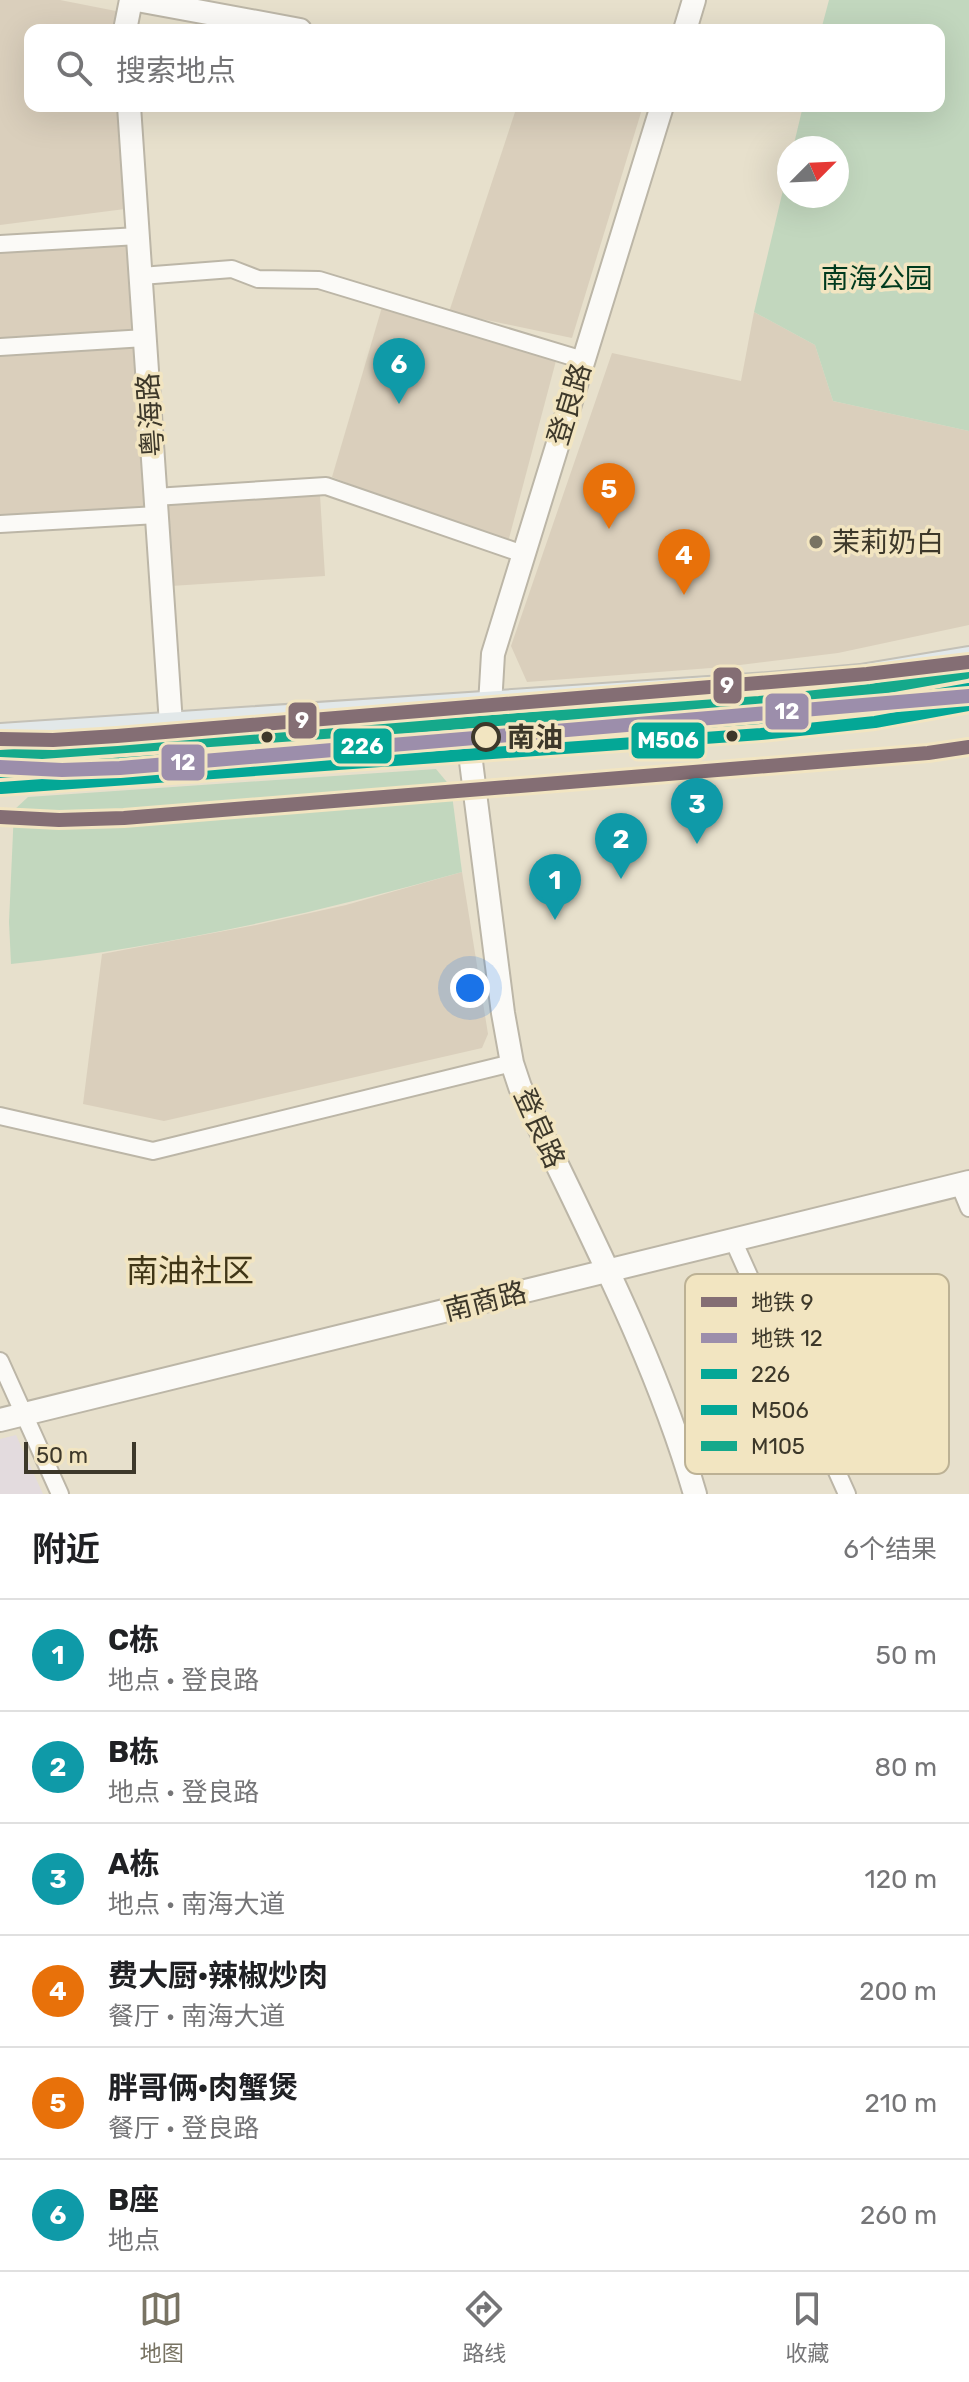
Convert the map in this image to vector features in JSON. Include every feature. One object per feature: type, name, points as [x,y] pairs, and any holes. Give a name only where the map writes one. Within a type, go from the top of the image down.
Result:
[{"type":"main road","points":[[0,737],[825,682],[969,660]]},
{"type":"main road","points":[[0,772],[821,712],[969,689]]},
{"type":"street","points":[[126,24],[131,0]]},
{"type":"street","points":[[137,0],[267,24]]},
{"type":"street","points":[[687,24],[694,0]]},
{"type":"street","name":"粤海路","points":[[129,112],[171,724]]},
{"type":"street","name":"登良路","points":[[490,705],[493,654],[660,112]]},
{"type":"street","points":[[0,244],[138,236]]},
{"type":"street","points":[[141,276],[232,269],[258,279],[319,280],[583,360]]},
{"type":"street","points":[[0,347],[145,338]]},
{"type":"street","points":[[0,524],[326,486],[523,554]]},
{"type":"street","name":"登良路","points":[[468,738],[512,1063],[520,1087],[653,1373],[685,1459]]},
{"type":"street","points":[[0,1116],[153,1151],[512,1063]]},
{"type":"street","points":[[964,1183],[969,1208]]},
{"type":"street","name":"南商路","points":[[0,1420],[964,1183]]},
{"type":"street","points":[[733,1240],[748,1274]]},
{"type":"street","points":[[0,1361],[60,1494]]},
{"type":"street","name":"登良路","points":[[689,1474],[695,1494]]},
{"type":"street","points":[[838,1474],[847,1494]]},
{"type":"shaded area","points":[[0,0],[60,0],[121,12],[121,24],[24,24],[24,112],[123,112],[125,209],[0,225]]},
{"type":"shaded area","points":[[515,112],[641,112],[572,338],[449,312]]},
{"type":"shaded area","points":[[0,238],[131,242],[147,508],[0,516]]},
{"type":"shaded area","points":[[382,307],[557,357],[507,546],[332,477]]},
{"type":"shaded area","points":[[754,312],[815,345],[833,401],[969,431],[969,625],[838,653],[724,667],[527,682],[511,646],[612,353],[741,381]]},
{"type":"shaded area","points":[[320,495],[325,576],[171,586],[166,505]]},
{"type":"shaded area","points":[[462,872],[488,1034],[482,1048],[164,1121],[83,1104],[102,954],[346,905]]},
{"type":"shaded area","points":[[16,1435],[43,1494],[0,1494],[0,1439]]},
{"type":"green space","name":"南海公园","points":[[829,0],[969,0],[969,431],[833,401],[815,345],[754,312],[779,208],[849,208],[849,136],[796,136],[802,112],[945,112],[945,24],[823,24]]},
{"type":"green space","points":[[436,769],[451,787],[462,872],[350,902],[238,927],[125,948],[11,964],[9,922],[14,810],[28,797]]},
{"type":"metro line","name":"9","points":[[0,739],[117,736],[867,674],[969,662]]},
{"type":"metro line","name":"12","points":[[0,767],[62,770],[120,768],[969,696]]},
{"type":"metro line","name":"9","points":[[0,817],[59,820],[124,818],[928,753],[969,747]]},
{"type":"transit line","name":"M105","points":[[0,756],[759,702],[871,690],[966,673]]},
{"type":"transit line","name":"226","points":[[0,772],[760,718],[873,706],[969,689]]},
{"type":"transit line","name":"M506","points":[[1,788],[761,734],[875,722],[969,705]]},
{"type":"place","name":"B座","points":[[399,404]]},
{"type":"place","name":"胖哥俩·肉蟹煲","points":[[609,529]]},
{"type":"place","name":"茉莉奶白","points":[[816,542]]},
{"type":"place","name":"费大厨·辣椒炒肉","points":[[684,595]]},
{"type":"place","name":"南油","points":[[486,737]]},
{"type":"place","name":"A栋","points":[[697,844]]},
{"type":"place","name":"B栋","points":[[621,879]]},
{"type":"place","name":"C栋","points":[[555,920]]},
{"type":"district","name":"南油社区","points":[[190,1271]]}]
